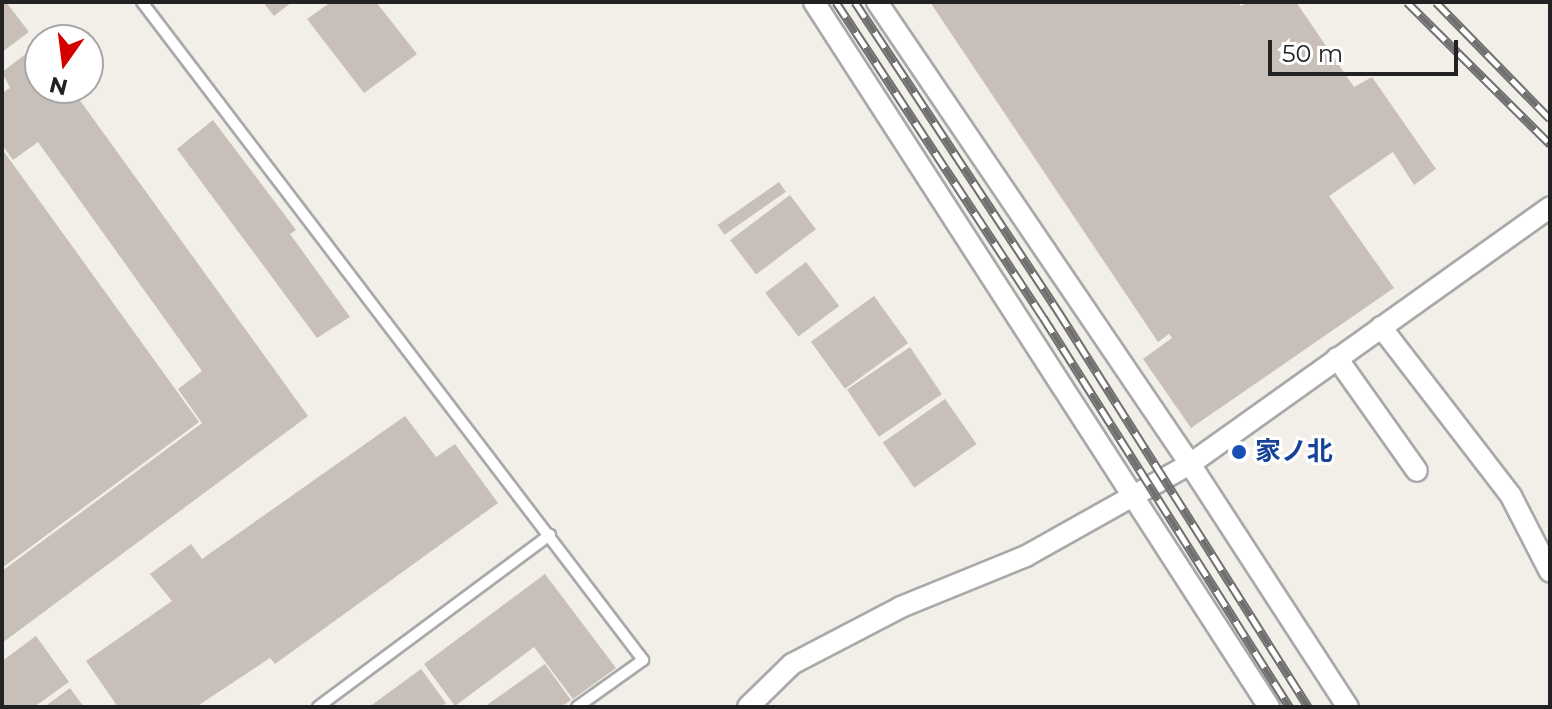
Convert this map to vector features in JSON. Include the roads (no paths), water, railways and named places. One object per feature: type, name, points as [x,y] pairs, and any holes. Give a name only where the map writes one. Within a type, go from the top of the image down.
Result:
[{"type":"street","points":[[814,2],[1269,707]]},
{"type":"street","points":[[877,2],[1190,464],[1348,707]]},
{"type":"street","points":[[748,707],[792,664],[901,607],[1026,556],[1190,464],[1550,207]]},
{"type":"street","points":[[1381,327],[1511,496],[1550,572]]},
{"type":"street","points":[[1337,358],[1417,471]]},
{"type":"lane","points":[[142,2],[643,660],[577,707]]},
{"type":"lane","points":[[318,707],[550,535]]},
{"type":"railway","points":[[836,2],[1043,317],[1290,707]]},
{"type":"railway","points":[[855,2],[1058,311],[1308,707]]},
{"type":"railway","points":[[1407,2],[1550,144]]},
{"type":"railway","points":[[1436,2],[1550,119]]},
{"type":"place","name":"家ノ北","points":[[1239,452]]}]
